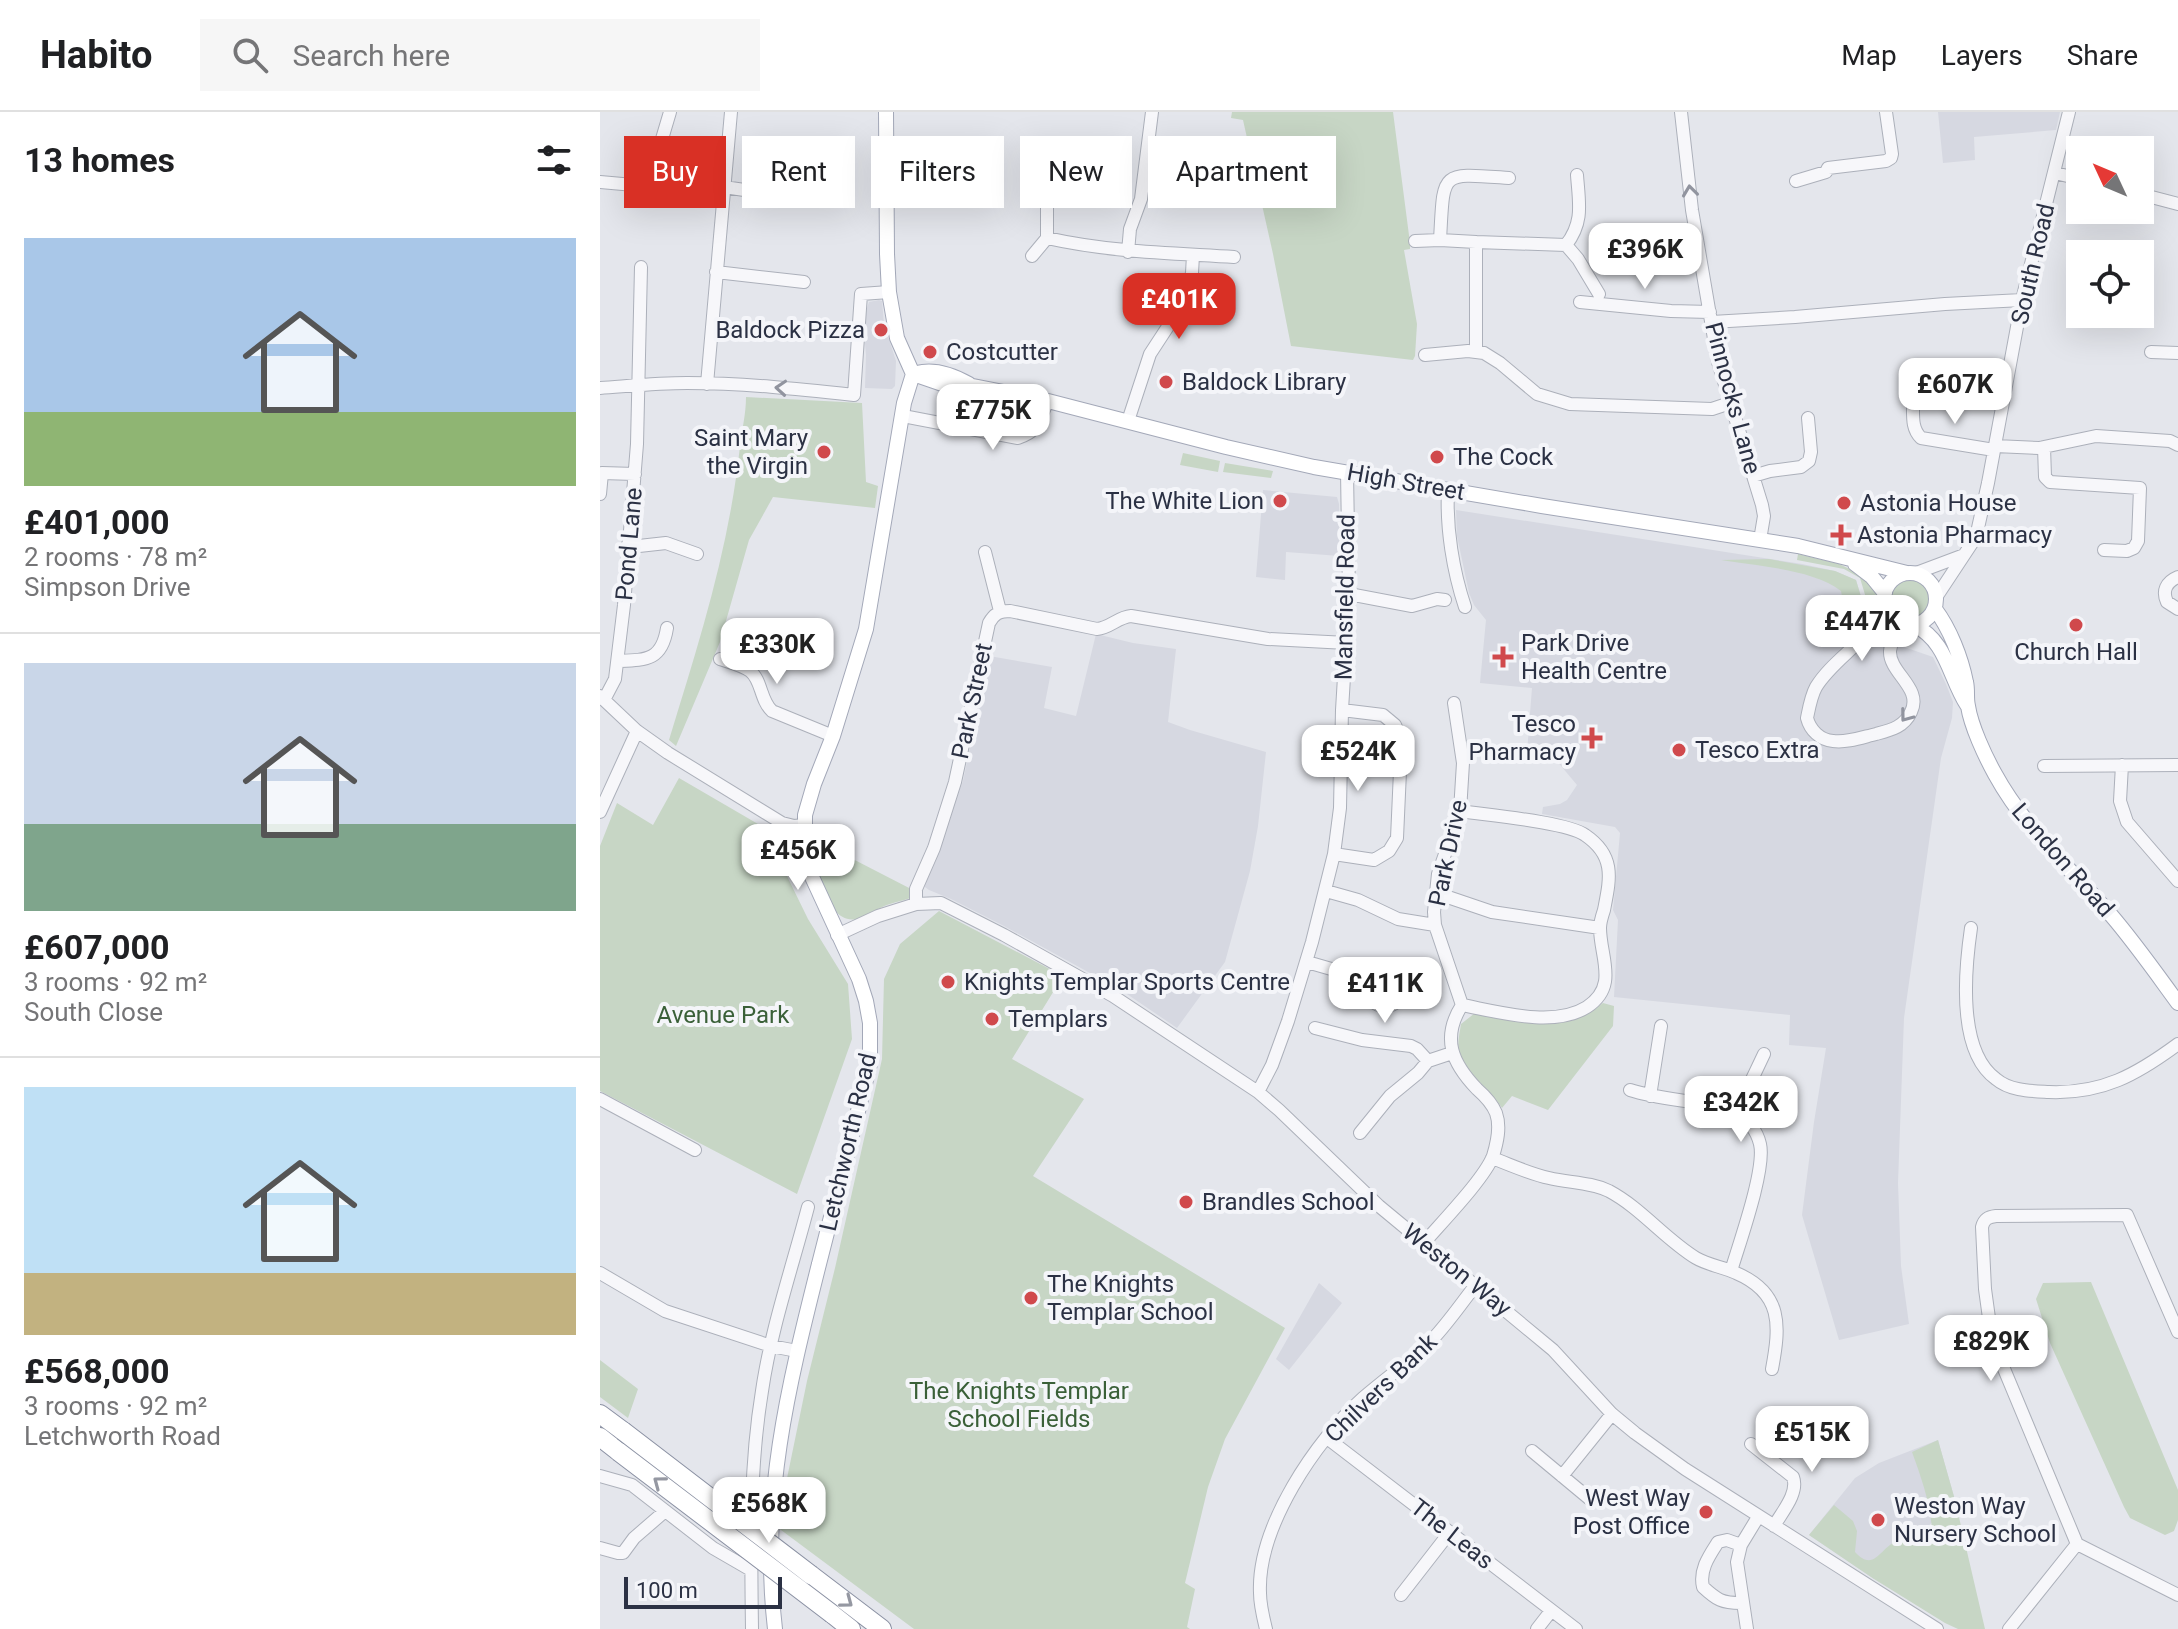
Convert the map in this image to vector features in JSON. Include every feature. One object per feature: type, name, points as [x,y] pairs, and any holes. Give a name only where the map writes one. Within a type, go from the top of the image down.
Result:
[{"type":"highway","points":[[600,1414],[882,1629]]},
{"type":"highway","points":[[600,1437],[851,1629]]},
{"type":"main road","points":[[886,112],[889,292],[897,338],[913,374]]},
{"type":"main road","name":"High Street","points":[[913,374],[942,384],[973,386],[1048,401],[1226,447],[1347,472],[1823,551],[1889,570],[1911,573]]},
{"type":"main road","name":"Letchworth Road","points":[[775,1629],[771,1599],[772,1506],[781,1426],[870,1064],[871,1034],[866,1001],[812,877],[806,851],[805,825],[809,800],[833,736],[866,629],[913,374]]},
{"type":"main road","name":"High Street","points":[[1844,557],[1865,570],[1884,598]]},
{"type":"main road","points":[[1911,573],[1926,578],[1933,585],[1936,603],[1922,623],[1910,625],[1891,618],[1884,598],[1889,583],[1897,576],[1911,573]]},
{"type":"main road","name":"London Road","points":[[1936,603],[1967,682],[1968,706]]},
{"type":"main road","name":"London Road","points":[[1910,625],[1928,632],[1944,655],[1993,771],[2011,801],[2048,848],[2111,915],[2178,1003]]},
{"type":"street","points":[[663,136],[670,112]]},
{"type":"street","points":[[726,168],[731,112]]},
{"type":"street","points":[[1128,252],[1130,229],[1141,199],[1152,112]]},
{"type":"street","name":"Pinnocks Lane","points":[[1681,112],[1692,210],[1718,362],[1764,516],[1760,540]]},
{"type":"street","points":[[1796,181],[1826,172],[1828,168],[1891,158],[1886,112]]},
{"type":"street","name":"South Road","points":[[1936,603],[1976,537],[2022,300],[2069,112]]},
{"type":"street","points":[[2055,173],[2066,176]]},
{"type":"street","points":[[1440,240],[1443,191],[1450,179],[1459,175],[1509,178]]},
{"type":"street","points":[[1566,245],[1579,219],[1577,175]]},
{"type":"street","points":[[600,182],[624,184]]},
{"type":"street","points":[[2154,198],[2178,204]]},
{"type":"street","points":[[707,384],[722,208]]},
{"type":"street","points":[[1032,256],[1047,238],[1047,208]]},
{"type":"street","points":[[1047,238],[1128,252],[1234,257]]},
{"type":"street","points":[[1415,241],[1566,245],[1599,294]]},
{"type":"street","points":[[1476,242],[1476,351]]},
{"type":"street","points":[[1128,421],[1145,365],[1182,305],[1192,273],[1193,255]]},
{"type":"street","name":"Pond Lane","points":[[602,698],[615,679],[619,661],[635,474],[641,267]]},
{"type":"street","points":[[716,272],[804,282]]},
{"type":"street","points":[[600,388],[707,384],[854,395],[861,294],[889,292]]},
{"type":"street","points":[[1580,302],[1711,317],[1795,317],[2022,300]]},
{"type":"street","points":[[2151,352],[2178,353]]},
{"type":"street","points":[[1425,355],[1484,353],[1537,394],[1570,404],[1712,409],[1730,403]]},
{"type":"street","points":[[903,416],[1018,438],[1032,433],[1048,401]]},
{"type":"street","points":[[1913,405],[1913,424],[1921,438],[1995,448],[2044,447],[2096,436],[2170,441],[2178,445]]},
{"type":"street","points":[[1753,476],[1801,467],[1809,461],[1808,418]]},
{"type":"street","points":[[2044,447],[2045,477],[2050,482],[2140,488]]},
{"type":"street","name":"Mansfield Road","points":[[1258,1092],[1272,1065],[1307,962],[1334,854],[1340,808],[1349,594],[1347,472]]},
{"type":"street","points":[[600,494],[602,473],[635,474]]},
{"type":"street","points":[[2104,550],[2127,551],[2134,548],[2138,541],[2141,473]]},
{"type":"street","points":[[1448,490],[1451,542],[1465,607]]},
{"type":"street","points":[[628,544],[666,543],[697,554]]},
{"type":"street","points":[[985,552],[1000,611]]},
{"type":"street","points":[[1911,573],[1964,555]]},
{"type":"street","points":[[2178,577],[2170,582],[2165,591],[2167,602],[2178,609]]},
{"type":"street","points":[[1349,594],[1412,606],[1437,599],[1445,600]]},
{"type":"street","points":[[1884,598],[1875,625],[1816,687],[1807,718],[1813,731],[1834,742],[1894,729],[1903,723],[1914,704],[1910,688],[1891,657],[1890,648],[1895,636],[1910,625]]},
{"type":"street","name":"Park Street","points":[[916,904],[916,889],[934,848],[955,782],[989,623],[1000,611],[1097,629],[1131,616],[1268,639],[1347,643]]},
{"type":"street","points":[[619,661],[643,659],[657,653],[665,642],[667,628]]},
{"type":"street","points":[[720,659],[745,668],[754,675],[766,706],[772,711],[833,736]]},
{"type":"street","points":[[602,698],[637,731],[668,753],[775,819],[790,826],[805,825]]},
{"type":"street","name":"Park Drive","points":[[1454,703],[1463,763],[1460,811],[1438,874],[1435,925],[1462,1005]]},
{"type":"street","points":[[1334,854],[1374,860],[1393,845],[1398,830],[1401,749],[1395,725],[1383,715],[1342,710]]},
{"type":"street","points":[[600,812],[637,731]]},
{"type":"street","points":[[2122,765],[2120,801],[2127,822],[2178,881]]},
{"type":"street","points":[[2044,766],[2178,765]]},
{"type":"street","points":[[1423,1244],[1482,1174],[1492,1158],[1499,1131],[1496,1112],[1463,1073],[1452,1053],[1454,1023],[1462,1005],[1524,1016],[1563,1017],[1587,1007],[1600,995],[1606,977],[1600,928],[1609,874],[1606,856],[1596,843],[1579,831],[1568,828],[1460,811]]},
{"type":"street","points":[[1326,891],[1368,904],[1398,919],[1435,925]]},
{"type":"street","points":[[1436,893],[1492,912],[1600,928]]},
{"type":"street","name":"Weston Way","points":[[837,935],[878,916],[916,904],[941,903],[1113,996],[1258,1092],[1379,1206],[1553,1350],[1612,1414],[1656,1450],[1937,1629]]},
{"type":"street","points":[[1971,928],[1965,974],[1971,1037],[1979,1057],[1997,1081],[2027,1090],[2088,1090],[2124,1079],[2178,1044]]},
{"type":"street","points":[[1307,962],[1366,979]]},
{"type":"street","points":[[1650,1096],[1661,1026]]},
{"type":"street","points":[[1315,1028],[1362,1040],[1411,1046],[1428,1061]]},
{"type":"street","points":[[1360,1133],[1390,1096],[1428,1061],[1452,1053]]},
{"type":"street","points":[[1736,1113],[1764,1054]]},
{"type":"street","points":[[1630,1090],[1736,1113],[1756,1134],[1761,1145],[1761,1158],[1731,1271]]},
{"type":"street","points":[[600,1099],[695,1150]]},
{"type":"street","points":[[1492,1158],[1532,1174],[1586,1183],[1611,1192],[1698,1259],[1747,1278],[1759,1287],[1775,1308],[1778,1337],[1772,1369]]},
{"type":"street","name":"Letchworth Road","points":[[752,1629],[751,1521],[754,1456],[762,1390],[808,1207]]},
{"type":"street","points":[[2178,1332],[2127,1215],[1996,1216],[1986,1219],[1982,1227],[1985,1289],[1992,1340],[2077,1544],[2178,1595]]},
{"type":"street","points":[[600,1273],[665,1311],[771,1346],[797,1351]]},
{"type":"street","name":"Chilvers Bank","points":[[1266,1629],[1260,1591],[1266,1548],[1291,1489],[1327,1438],[1364,1398],[1430,1342],[1475,1286]]},
{"type":"street","points":[[1562,1476],[1612,1414]]},
{"type":"street","name":"The Leas","points":[[1327,1438],[1576,1629]]},
{"type":"street","points":[[1751,1444],[1795,1481],[1792,1494],[1774,1526]]},
{"type":"street","points":[[1532,1451],[1591,1500]]},
{"type":"street","points":[[600,1476],[632,1485],[713,1548],[751,1570]]},
{"type":"street","points":[[600,1548],[623,1553],[634,1538],[664,1512]]},
{"type":"street","points":[[1747,1629],[1737,1562],[1741,1545],[1758,1517]]},
{"type":"street","points":[[1401,1595],[1450,1532]]},
{"type":"street","points":[[1741,1545],[1727,1540],[1718,1542],[1701,1576],[1703,1587],[1718,1600],[1741,1603]]},
{"type":"street","points":[[2009,1629],[2077,1544]]},
{"type":"street","points":[[1537,1629],[1551,1611]]},
{"type":"street","points":[[1907,1629],[1917,1616]]},
{"type":"shaded area","points":[[1938,112],[2060,112],[2056,130],[1974,137],[1975,160],[1943,163]]},
{"type":"shaded area","points":[[882,301],[884,324],[896,361],[895,386],[892,389],[865,388],[863,320],[869,302]]},
{"type":"shaded area","points":[[1263,490],[1337,497],[1340,556],[1286,552],[1285,580],[1256,577]]},
{"type":"shaded area","points":[[1456,510],[1835,571],[1856,580],[1869,623],[1904,647],[1933,657],[1953,702],[1941,758],[1904,1018],[1898,1183],[1901,1266],[1909,1324],[1839,1340],[1802,1215],[1826,1048],[1789,1045],[1790,1015],[1614,997],[1618,920],[1613,910],[1620,833],[1615,827],[1542,814],[1543,807],[1567,800],[1577,785],[1556,760],[1527,753],[1532,688],[1480,683],[1486,620],[1469,593],[1457,536]]},
{"type":"shaded area","points":[[1096,634],[1176,649],[1168,722],[1266,752],[1250,871],[1225,962],[1177,1028],[1121,990],[1120,995],[1106,987],[1110,984],[925,887],[963,781],[989,656],[1052,667],[1044,708],[1076,716]]},
{"type":"shaded area","points":[[1319,1283],[1342,1303],[1289,1370],[1276,1359]]},
{"type":"shaded area","name":"Weston Way Nursery School","points":[[1938,1440],[1955,1500],[1874,1579],[1809,1535],[1855,1478],[1879,1463]]},
{"type":"green space","points":[[1232,112],[1393,112],[1410,243],[1410,249],[1404,250],[1417,324],[1413,360],[1291,346],[1263,208],[1336,208],[1336,136],[1247,136],[1243,120],[1231,118]]},
{"type":"green space","points":[[746,397],[862,403],[866,482],[878,486],[875,508],[773,497],[749,540],[720,642],[676,746],[669,740],[721,559]]},
{"type":"green space","points":[[1183,453],[1220,461],[1218,472],[1180,465]]},
{"type":"green space","points":[[1225,463],[1273,471],[1271,478],[1223,472]]},
{"type":"green space","points":[[1798,554],[1839,564],[1865,576],[1878,595],[1879,602],[1872,618],[1860,578],[1844,569],[1797,560]]},
{"type":"green space","points":[[1769,559],[1835,571],[1856,580],[1869,623],[1857,636],[1842,643],[1844,607],[1841,591],[1800,573],[1721,560]]},
{"type":"green space","points":[[1911,577],[1925,583],[1931,597],[1925,611],[1911,617],[1897,611],[1891,597],[1897,583]]},
{"type":"green space","name":"Avenue Park","points":[[679,778],[782,838],[785,872],[808,919],[848,984],[852,1039],[797,1194],[600,1091],[600,846],[617,803],[653,825]]},
{"type":"green space","points":[[812,838],[913,890],[911,898],[857,919],[846,918],[829,902],[823,889]]},
{"type":"green space","name":"The Knights Templar School Fields","points":[[939,911],[1063,976],[1012,1059],[1084,1099],[1033,1176],[1285,1328],[1225,1439],[1208,1487],[1185,1583],[1195,1589],[1187,1627],[1190,1629],[914,1629],[777,1527],[807,1381],[882,1059],[884,979],[900,944]]},
{"type":"green space","points":[[1603,1003],[1614,1006],[1613,1026],[1548,1110],[1512,1096],[1502,1108],[1462,1059],[1458,1044],[1461,1024],[1475,1013],[1560,1022],[1579,1018]]},
{"type":"green space","points":[[2091,1282],[2178,1490],[2178,1520],[2174,1531],[2165,1535],[2130,1518],[2050,1343],[2036,1299],[2043,1283]]},
{"type":"green space","points":[[600,1360],[638,1389],[628,1418],[600,1397]]},
{"type":"green space","points":[[1938,1440],[1985,1629],[1958,1629],[1945,1623],[1809,1535],[1834,1505],[1853,1521],[1857,1531],[1855,1552],[1862,1558],[1873,1559],[1898,1541],[1924,1541],[1932,1529],[1931,1519],[1912,1452]]},
{"type":"place","name":"Baldock Pizza","points":[[881,330]]},
{"type":"place","name":"Costcutter","points":[[930,352]]},
{"type":"place","name":"Baldock Library","points":[[1166,382]]},
{"type":"place","name":"Saint Mary the Virgin","points":[[824,452]]},
{"type":"place","name":"The Cock","points":[[1437,457]]},
{"type":"place","name":"The White Lion","points":[[1280,501]]},
{"type":"place","name":"Astonia House","points":[[1844,503]]},
{"type":"place","name":"Astonia Pharmacy","points":[[1841,535]]},
{"type":"place","name":"Church Hall","points":[[2076,625]]},
{"type":"place","name":"Park Drive Health Centre","points":[[1503,657]]},
{"type":"place","name":"Tesco Pharmacy","points":[[1592,738]]},
{"type":"place","name":"Tesco Extra","points":[[1679,750]]},
{"type":"place","name":"Knights Templar Sports Centre","points":[[948,982]]},
{"type":"place","name":"Templars","points":[[992,1019]]},
{"type":"place","name":"Brandles School","points":[[1186,1202]]},
{"type":"place","name":"The Knights Templar School","points":[[1031,1298]]},
{"type":"place","name":"West Way Post Office","points":[[1706,1512]]},
{"type":"place","name":"Weston Way Nursery School","points":[[1878,1520]]}]
